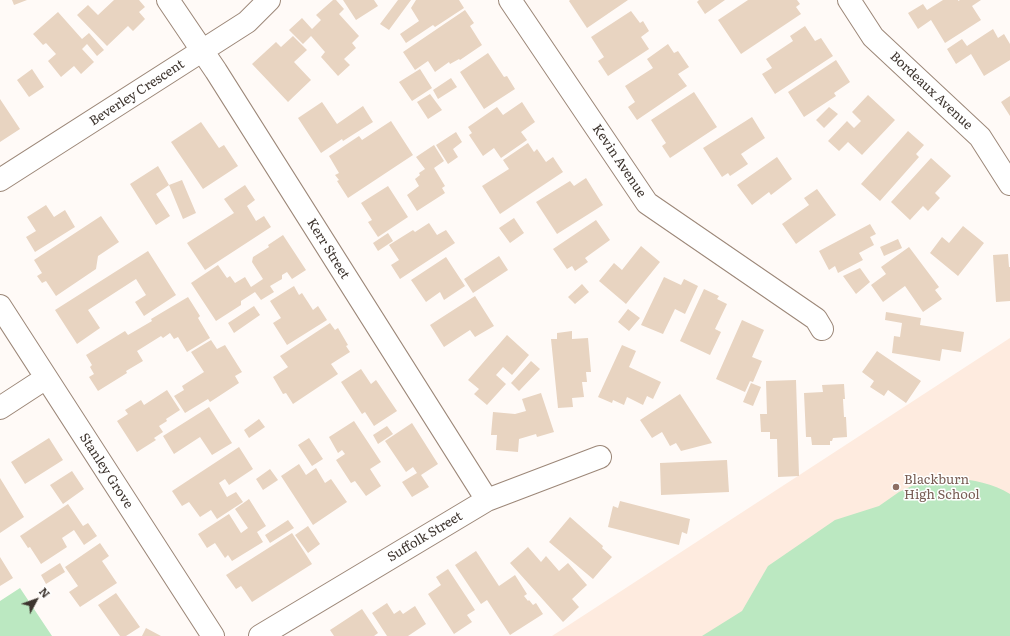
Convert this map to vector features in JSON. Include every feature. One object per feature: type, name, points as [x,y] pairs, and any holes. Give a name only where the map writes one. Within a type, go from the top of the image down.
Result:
[{"type":"street","name":"Kerr Street","points":[[168,0],[202,51],[487,500]]},
{"type":"street","name":"Beverley Crescent","points":[[0,180],[247,22],[269,0]]},
{"type":"street","name":"Kevin Avenue","points":[[510,0],[647,203],[816,319],[822,329]]},
{"type":"street","name":"Bordeaux Avenue","points":[[849,0],[873,37],[980,137],[1010,184]]},
{"type":"street","name":"Stanley Grove","points":[[0,306],[213,636]]},
{"type":"street","points":[[0,408],[46,378]]},
{"type":"street","name":"Suffolk Street","points":[[260,636],[487,500],[600,457]]},
{"type":"shaded area","name":"Blackburn High School","points":[[1010,338],[1010,636],[552,636]]},
{"type":"green space","points":[[953,478],[983,483],[997,487],[1010,494],[1010,636],[702,636],[742,611],[768,566],[835,520],[879,506],[899,492],[916,484],[934,479]]},
{"type":"green space","points":[[20,588],[52,636],[0,636],[0,601]]},
{"type":"building","points":[[12,0],[27,0],[14,5]]},
{"type":"building","points":[[114,0],[139,0],[145,7],[139,12],[145,19],[133,31],[128,26],[107,46],[77,15],[88,5],[98,15]]},
{"type":"building","points":[[333,0],[336,0],[344,9],[339,14],[359,36],[352,43],[356,48],[344,59],[350,65],[338,76],[321,57],[325,52],[311,36],[303,44],[289,30],[302,18],[312,29],[321,20],[316,15]]},
{"type":"building","points":[[343,0],[374,0],[378,6],[356,20]]},
{"type":"building","points":[[398,0],[411,0],[389,30],[380,24]]},
{"type":"building","points":[[416,0],[459,0],[464,8],[435,27],[433,25],[406,43],[400,34],[419,21],[411,8]]},
{"type":"building","points":[[628,0],[587,28],[569,1]]},
{"type":"building","points":[[699,0],[725,0],[705,14],[697,2]]},
{"type":"building","points":[[748,0],[797,0],[800,4],[796,7],[801,14],[741,54],[718,20]]},
{"type":"building","points":[[943,0],[981,0],[972,6],[981,20],[945,43],[931,20],[918,29],[908,13],[923,4],[927,10]]},
{"type":"building","points":[[465,10],[474,23],[470,26],[482,45],[460,60],[459,59],[450,64],[449,62],[435,72],[428,61],[415,70],[403,52]]},
{"type":"building","points":[[631,11],[640,23],[643,21],[649,31],[641,37],[649,49],[608,76],[598,61],[604,57],[591,37]]},
{"type":"building","points":[[58,12],[82,39],[89,33],[104,50],[97,56],[87,44],[82,49],[94,62],[81,74],[74,66],[61,77],[48,61],[56,54],[46,43],[43,45],[33,34]]},
{"type":"building","points":[[805,26],[815,41],[821,38],[833,56],[775,94],[762,74],[772,68],[766,59],[793,41],[790,36]]},
{"type":"building","points":[[993,29],[998,38],[1004,34],[1010,44],[1010,60],[984,76],[971,54],[956,64],[947,49],[962,39],[967,46]]},
{"type":"building","points":[[293,36],[307,50],[294,62],[311,80],[288,102],[252,64],[276,42],[281,47]]},
{"type":"building","points":[[668,44],[674,53],[678,51],[689,67],[678,74],[687,86],[637,120],[628,107],[635,102],[625,86],[653,68],[647,59]]},
{"type":"building","points":[[488,53],[504,77],[507,76],[515,89],[484,109],[460,72]]},
{"type":"building","points":[[836,60],[850,82],[834,93],[836,96],[804,117],[788,92]]},
{"type":"building","points":[[32,69],[44,87],[29,97],[17,80]]},
{"type":"building","points":[[420,69],[432,88],[412,101],[399,82]]},
{"type":"building","points":[[451,78],[457,87],[438,99],[433,90]]},
{"type":"building","points":[[694,92],[717,127],[670,158],[662,146],[666,143],[651,120]]},
{"type":"building","points":[[430,94],[442,110],[428,119],[417,102]]},
{"type":"building","points":[[868,95],[895,120],[862,155],[848,142],[839,151],[828,141],[847,121],[854,128],[861,121],[852,112]]},
{"type":"building","points":[[1010,96],[1010,116],[1001,102]]},
{"type":"building","points":[[0,99],[20,129],[0,142]]},
{"type":"building","points":[[322,102],[337,124],[363,106],[373,122],[343,141],[342,139],[321,153],[298,118]]},
{"type":"building","points":[[522,102],[535,122],[521,132],[527,140],[501,158],[494,148],[483,156],[469,135],[472,133],[468,127],[497,107],[503,115]]},
{"type":"building","points":[[829,107],[838,114],[824,128],[816,120]]},
{"type":"building","points":[[752,117],[765,138],[741,154],[748,164],[730,176],[728,173],[722,177],[703,148]]},
{"type":"building","points":[[391,121],[413,155],[348,198],[337,181],[339,180],[335,175],[339,173],[329,156],[359,136],[362,140]]},
{"type":"building","points":[[201,122],[219,148],[224,145],[238,166],[203,189],[171,142]]},
{"type":"building","points":[[908,131],[924,145],[916,154],[919,157],[880,201],[861,184]]},
{"type":"building","points":[[456,132],[462,142],[453,149],[458,157],[448,164],[436,145]]},
{"type":"building","points":[[528,143],[534,152],[537,149],[546,162],[553,157],[563,172],[500,214],[482,186],[509,169],[503,160]]},
{"type":"building","points":[[434,145],[444,161],[434,168],[445,186],[442,188],[445,193],[417,211],[407,195],[419,186],[415,179],[420,175],[419,173],[425,169],[416,157]]},
{"type":"building","points":[[777,157],[792,179],[771,195],[769,192],[752,205],[737,185]]},
{"type":"building","points":[[931,158],[951,176],[935,193],[940,198],[928,211],[923,206],[910,220],[891,202]]},
{"type":"building","points":[[158,166],[169,185],[156,194],[170,216],[156,225],[130,184]]},
{"type":"building","points":[[586,178],[603,205],[557,234],[536,202],[570,181],[574,186]]},
{"type":"building","points":[[182,180],[196,213],[183,219],[169,185]]},
{"type":"building","points":[[245,185],[255,200],[247,206],[256,221],[264,216],[271,227],[205,270],[187,243],[234,213],[224,199]]},
{"type":"building","points":[[388,186],[408,217],[378,237],[368,222],[372,220],[361,203]]},
{"type":"building","points":[[817,189],[836,215],[796,244],[782,224],[809,205],[804,198]]},
{"type":"building","points":[[46,205],[54,217],[65,210],[75,227],[35,252],[26,237],[36,231],[27,217]]},
{"type":"building","points":[[101,216],[119,242],[98,256],[96,269],[56,296],[46,281],[42,283],[37,276],[42,273],[34,260]]},
{"type":"building","points":[[514,218],[524,233],[510,243],[499,228]]},
{"type":"building","points":[[596,220],[610,240],[585,258],[588,262],[575,271],[572,266],[567,269],[553,249]]},
{"type":"building","points":[[429,223],[437,235],[446,230],[455,243],[400,279],[391,265],[399,260],[389,245],[413,230],[415,232]]},
{"type":"building","points":[[870,224],[876,234],[870,237],[874,245],[859,253],[863,260],[838,273],[835,266],[829,270],[819,251]]},
{"type":"building","points":[[963,226],[984,243],[958,276],[930,253],[942,237],[949,243]]},
{"type":"building","points":[[388,233],[393,241],[378,251],[373,243]]},
{"type":"building","points":[[283,235],[306,270],[292,279],[287,272],[282,275],[282,279],[270,286],[274,292],[261,300],[255,292],[241,301],[241,305],[216,321],[191,283],[218,265],[227,278],[230,276],[235,283],[245,277],[251,287],[263,279],[252,262],[253,257],[269,247],[268,245]]},
{"type":"building","points":[[898,239],[902,248],[884,256],[880,247]]},
{"type":"building","points":[[641,246],[660,262],[626,304],[599,281],[614,263],[622,270]]},
{"type":"building","points":[[909,247],[939,287],[935,290],[942,299],[923,312],[905,286],[883,302],[871,285],[886,274],[881,267]]},
{"type":"building","points":[[148,251],[176,295],[144,316],[135,302],[146,295],[136,279],[88,310],[100,328],[77,344],[55,310]]},
{"type":"building","points":[[1008,254],[1010,267],[1010,301],[996,302],[993,255]]},
{"type":"building","points":[[499,256],[508,270],[473,293],[464,279]]},
{"type":"building","points":[[446,257],[465,286],[444,300],[440,292],[426,302],[411,280]]},
{"type":"building","points":[[860,268],[870,282],[856,294],[843,276]]},
{"type":"building","points":[[664,277],[681,285],[684,279],[698,286],[685,314],[675,309],[663,334],[641,325]]},
{"type":"building","points":[[582,284],[589,292],[575,304],[568,297]]},
{"type":"building","points":[[294,286],[299,295],[302,293],[313,310],[318,306],[327,320],[287,345],[273,323],[281,318],[270,301]]},
{"type":"building","points":[[704,289],[719,296],[717,299],[727,304],[715,329],[721,332],[710,355],[680,341]]},
{"type":"building","points":[[475,296],[494,326],[475,337],[470,330],[444,347],[430,325]]},
{"type":"building","points":[[188,297],[200,316],[198,318],[210,338],[187,352],[178,337],[174,339],[170,333],[163,338],[161,336],[137,351],[143,361],[98,391],[89,377],[94,374],[90,367],[92,365],[86,355],[125,331],[128,335],[152,321],[151,319]]},
{"type":"building","points":[[254,306],[260,315],[234,333],[228,323]]},
{"type":"building","points":[[628,309],[640,318],[629,331],[618,322]]},
{"type":"building","points":[[886,312],[921,318],[920,325],[964,332],[961,352],[942,349],[940,361],[892,353],[894,336],[900,337],[902,323],[885,320]]},
{"type":"building","points":[[742,320],[764,330],[752,357],[762,361],[753,382],[750,381],[745,392],[716,379]]},
{"type":"building","points":[[330,323],[335,330],[338,328],[348,345],[346,346],[350,352],[331,364],[338,374],[293,404],[286,393],[283,394],[273,377],[288,367],[280,356]]},
{"type":"building","points":[[572,331],[572,339],[588,338],[591,372],[586,372],[587,382],[582,382],[584,397],[572,398],[573,407],[558,408],[551,339],[557,339],[557,333]]},
{"type":"building","points":[[507,335],[529,355],[512,375],[503,367],[496,375],[506,384],[487,405],[474,394],[479,389],[468,380]]},
{"type":"building","points":[[211,340],[217,349],[225,345],[242,372],[235,376],[239,383],[210,402],[208,399],[185,413],[174,396],[184,390],[182,386],[204,372],[191,352]]},
{"type":"building","points":[[622,345],[636,351],[629,367],[661,382],[653,399],[647,396],[643,405],[627,397],[624,405],[613,400],[612,403],[598,397]]},
{"type":"building","points":[[877,351],[921,381],[906,403],[888,390],[884,396],[870,387],[874,381],[862,372]]},
{"type":"building","points":[[531,361],[540,369],[519,391],[511,383]]},
{"type":"building","points":[[361,369],[371,384],[376,380],[397,411],[374,426],[365,412],[362,414],[341,382]]},
{"type":"building","points":[[796,380],[799,476],[778,477],[777,439],[770,439],[770,432],[761,432],[760,414],[767,414],[766,381]]},
{"type":"building","points":[[751,383],[761,387],[753,406],[743,402]]},
{"type":"building","points":[[844,384],[844,417],[846,417],[847,437],[833,438],[832,441],[830,441],[830,445],[812,445],[811,437],[806,437],[804,393],[823,392],[822,385]]},
{"type":"building","points":[[167,390],[180,410],[166,419],[167,421],[159,426],[163,432],[154,438],[156,440],[137,452],[117,421],[128,414],[125,410],[141,400],[144,405]]},
{"type":"building","points":[[541,393],[554,432],[537,437],[536,434],[519,439],[518,452],[496,450],[497,435],[491,435],[493,412],[515,414],[526,411],[522,399]]},
{"type":"building","points":[[680,394],[712,443],[681,451],[676,443],[670,446],[662,432],[652,438],[640,420]]},
{"type":"building","points":[[209,407],[232,443],[212,455],[200,437],[174,454],[163,436]]},
{"type":"building","points":[[259,419],[265,427],[249,438],[244,430]]},
{"type":"building","points":[[354,421],[381,462],[370,469],[381,486],[366,496],[355,481],[351,483],[336,460],[345,454],[342,450],[338,453],[329,437]]},
{"type":"building","points":[[412,423],[438,464],[421,475],[429,487],[412,497],[402,482],[417,473],[413,467],[406,472],[385,441]]},
{"type":"building","points":[[387,426],[393,434],[378,444],[373,435]]},
{"type":"building","points":[[49,438],[63,460],[25,484],[11,462]]},
{"type":"building","points":[[309,438],[323,459],[312,466],[298,445]]},
{"type":"building","points":[[239,447],[253,469],[229,485],[225,479],[219,483],[227,497],[236,492],[243,502],[217,519],[211,510],[200,517],[189,502],[182,506],[172,491]]},
{"type":"building","points":[[727,460],[729,492],[661,495],[660,463]]},
{"type":"building","points":[[299,464],[306,475],[316,468],[325,483],[331,479],[347,502],[313,525],[281,476]]},
{"type":"building","points":[[270,469],[278,480],[263,490],[256,479]]},
{"type":"building","points":[[72,471],[84,489],[63,504],[50,485]]},
{"type":"building","points":[[0,478],[24,517],[0,533]]},
{"type":"building","points":[[249,499],[266,526],[257,532],[263,542],[232,561],[228,555],[225,558],[215,543],[207,548],[198,534],[229,514],[241,533],[248,528],[235,509]]},
{"type":"building","points":[[620,501],[690,519],[687,534],[682,532],[679,545],[608,527],[613,506],[618,508]]},
{"type":"building","points":[[68,504],[83,526],[88,523],[97,536],[84,545],[74,530],[62,538],[67,547],[41,564],[30,547],[28,548],[20,536]]},
{"type":"building","points":[[570,517],[603,546],[602,548],[612,557],[593,579],[549,542]]},
{"type":"building","points":[[288,520],[294,528],[270,543],[265,535]]},
{"type":"building","points":[[308,526],[320,544],[308,553],[295,535]]},
{"type":"building","points":[[292,533],[312,564],[252,602],[241,586],[236,589],[226,575]]},
{"type":"building","points":[[100,543],[109,556],[102,561],[117,583],[80,607],[69,592],[78,586],[65,567]]},
{"type":"building","points":[[528,547],[541,562],[546,556],[559,571],[568,563],[587,585],[572,599],[579,607],[563,622],[510,563]]},
{"type":"building","points":[[476,551],[499,586],[515,575],[527,594],[524,596],[533,605],[536,603],[543,614],[510,635],[487,600],[481,604],[455,565]]},
{"type":"building","points":[[0,557],[13,578],[0,586]]},
{"type":"building","points":[[60,563],[65,572],[46,584],[41,575]]},
{"type":"building","points":[[448,569],[475,610],[467,615],[472,622],[454,634],[428,594],[441,585],[436,577]]},
{"type":"building","points":[[116,593],[140,627],[126,636],[120,636],[98,605]]},
{"type":"building","points":[[387,603],[394,614],[400,610],[403,614],[415,606],[426,624],[408,636],[387,636],[372,613]]},
{"type":"building","points":[[362,609],[378,633],[374,636],[334,636],[330,630]]},
{"type":"building","points":[[146,628],[161,636],[142,636]]},
{"type":"place","name":"Blackburn High School","points":[[896,487]]}]
